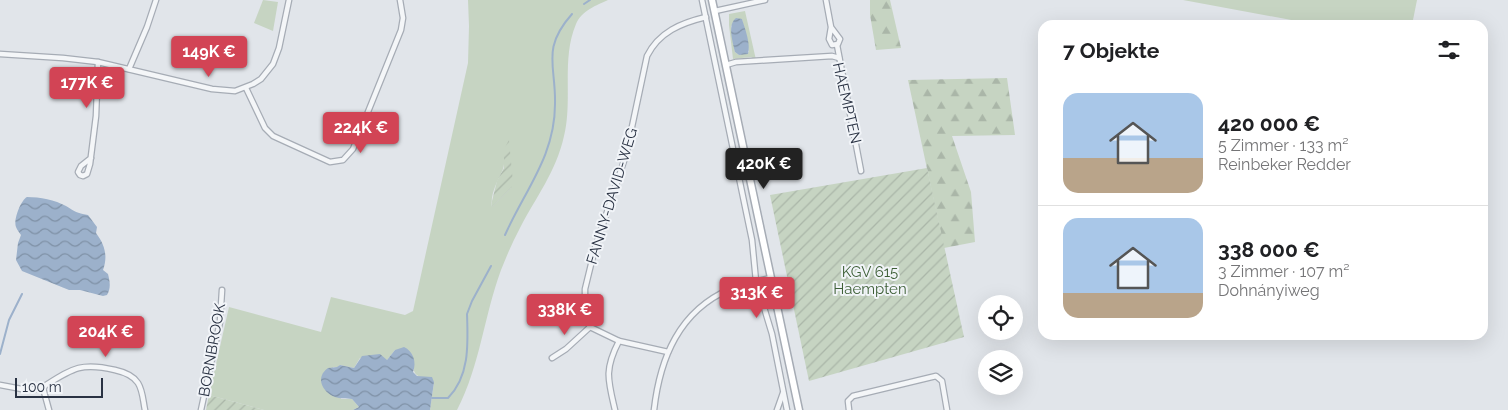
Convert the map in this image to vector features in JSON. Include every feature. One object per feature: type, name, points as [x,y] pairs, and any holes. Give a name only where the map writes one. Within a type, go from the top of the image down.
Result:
[{"type":"main road","points":[[712,0],[799,410]]},
{"type":"street","points":[[129,69],[156,0]]},
{"type":"street","points":[[0,54],[98,62],[228,91],[246,88],[260,79],[272,64],[279,48],[289,0]]},
{"type":"street","points":[[246,88],[266,128],[273,136],[330,162],[343,160],[352,149],[401,30],[403,18],[400,0]]},
{"type":"street","points":[[702,0],[752,240],[756,281],[772,334],[787,410]]},
{"type":"street","points":[[715,11],[765,0]]},
{"type":"street","points":[[826,0],[831,27],[829,39],[832,45],[836,45]]},
{"type":"street","name":"FANNY-DAVID-WEG","points":[[590,327],[585,305],[584,288],[595,248],[628,149],[647,56],[654,43],[663,35],[679,25],[706,17]]},
{"type":"street","points":[[831,27],[840,39],[836,45],[839,58]]},
{"type":"street","name":"HAEMPTEN","points":[[726,65],[742,62],[832,56],[839,58],[861,172]]},
{"type":"street","points":[[91,158],[98,62]]},
{"type":"street","points":[[654,410],[656,392],[668,352],[685,323],[699,310],[730,289],[771,278]]},
{"type":"street","name":"BORNBROOK","points":[[201,410],[220,322],[222,290]]},
{"type":"street","points":[[552,358],[566,349],[590,327],[619,341],[668,352]]},
{"type":"street","points":[[615,410],[608,380],[608,371],[609,361],[619,341]]},
{"type":"street","points":[[0,385],[26,390],[43,388],[46,384],[72,369],[92,365],[129,374],[135,379],[141,389],[145,410]]},
{"type":"street","points":[[849,410],[848,400],[853,396],[935,376],[942,381],[947,410]]},
{"type":"street","points":[[43,388],[49,410]]},
{"type":"street","points":[[777,410],[784,390]]},
{"type":"green space","points":[[263,0],[278,2],[273,31],[254,23]]},
{"type":"green space","points":[[468,0],[608,0],[585,12],[576,24],[569,51],[568,108],[560,149],[551,173],[517,233],[501,270],[477,358],[457,410],[430,410],[434,382],[416,374],[413,367],[412,354],[395,350],[387,360],[360,358],[354,368],[340,365],[333,367],[341,399],[352,399],[359,407],[353,410],[264,410],[209,395],[229,307],[321,332],[331,297],[405,315],[413,311],[468,63]],"holes":[[[504,149],[511,188],[492,207],[493,192],[504,167]]]},
{"type":"green space","points":[[870,0],[890,0],[901,48],[876,50],[870,15]]},
{"type":"green space","points":[[1183,0],[1417,0],[1413,20],[1291,20]]},
{"type":"green space","points":[[745,11],[756,60],[751,57],[733,59],[729,14]],"holes":[[[742,19],[749,52],[739,55],[735,52],[731,26]]]},
{"type":"green space","points":[[1007,78],[1015,135],[952,136],[971,192],[975,242],[944,248],[908,80]]},
{"type":"green space","points":[[509,140],[513,183],[511,188],[492,207],[497,181],[504,168],[504,149]]},
{"type":"green space","name":"KGV 615 Haempten","points":[[927,168],[964,337],[809,381],[770,195]]},
{"type":"green space","points":[[209,395],[264,410],[206,410]]},
{"type":"water","points":[[736,18],[742,19],[748,41],[748,54],[739,55],[735,52],[731,29]]},
{"type":"water","points":[[27,197],[42,198],[88,215],[97,227],[96,233],[105,251],[103,270],[108,274],[110,285],[107,295],[103,296],[80,290],[69,290],[22,271],[16,260],[21,235],[15,224],[20,206]]},
{"type":"water","points":[[404,347],[410,351],[413,357],[415,364],[413,372],[417,376],[432,377],[434,382],[430,410],[353,410],[359,407],[352,399],[330,395],[322,384],[322,376],[328,368],[340,365],[354,368],[362,356],[380,354],[387,360],[395,350]]},
{"type":"waterway","points":[[584,4],[590,0]]},
{"type":"waterway","points":[[505,235],[538,172],[550,140],[554,123],[555,104],[553,48],[562,26],[572,14]]},
{"type":"waterway","points":[[432,398],[448,398],[460,380],[466,359],[467,314],[491,266]]},
{"type":"waterway","points":[[0,354],[9,320],[22,294]]}]
